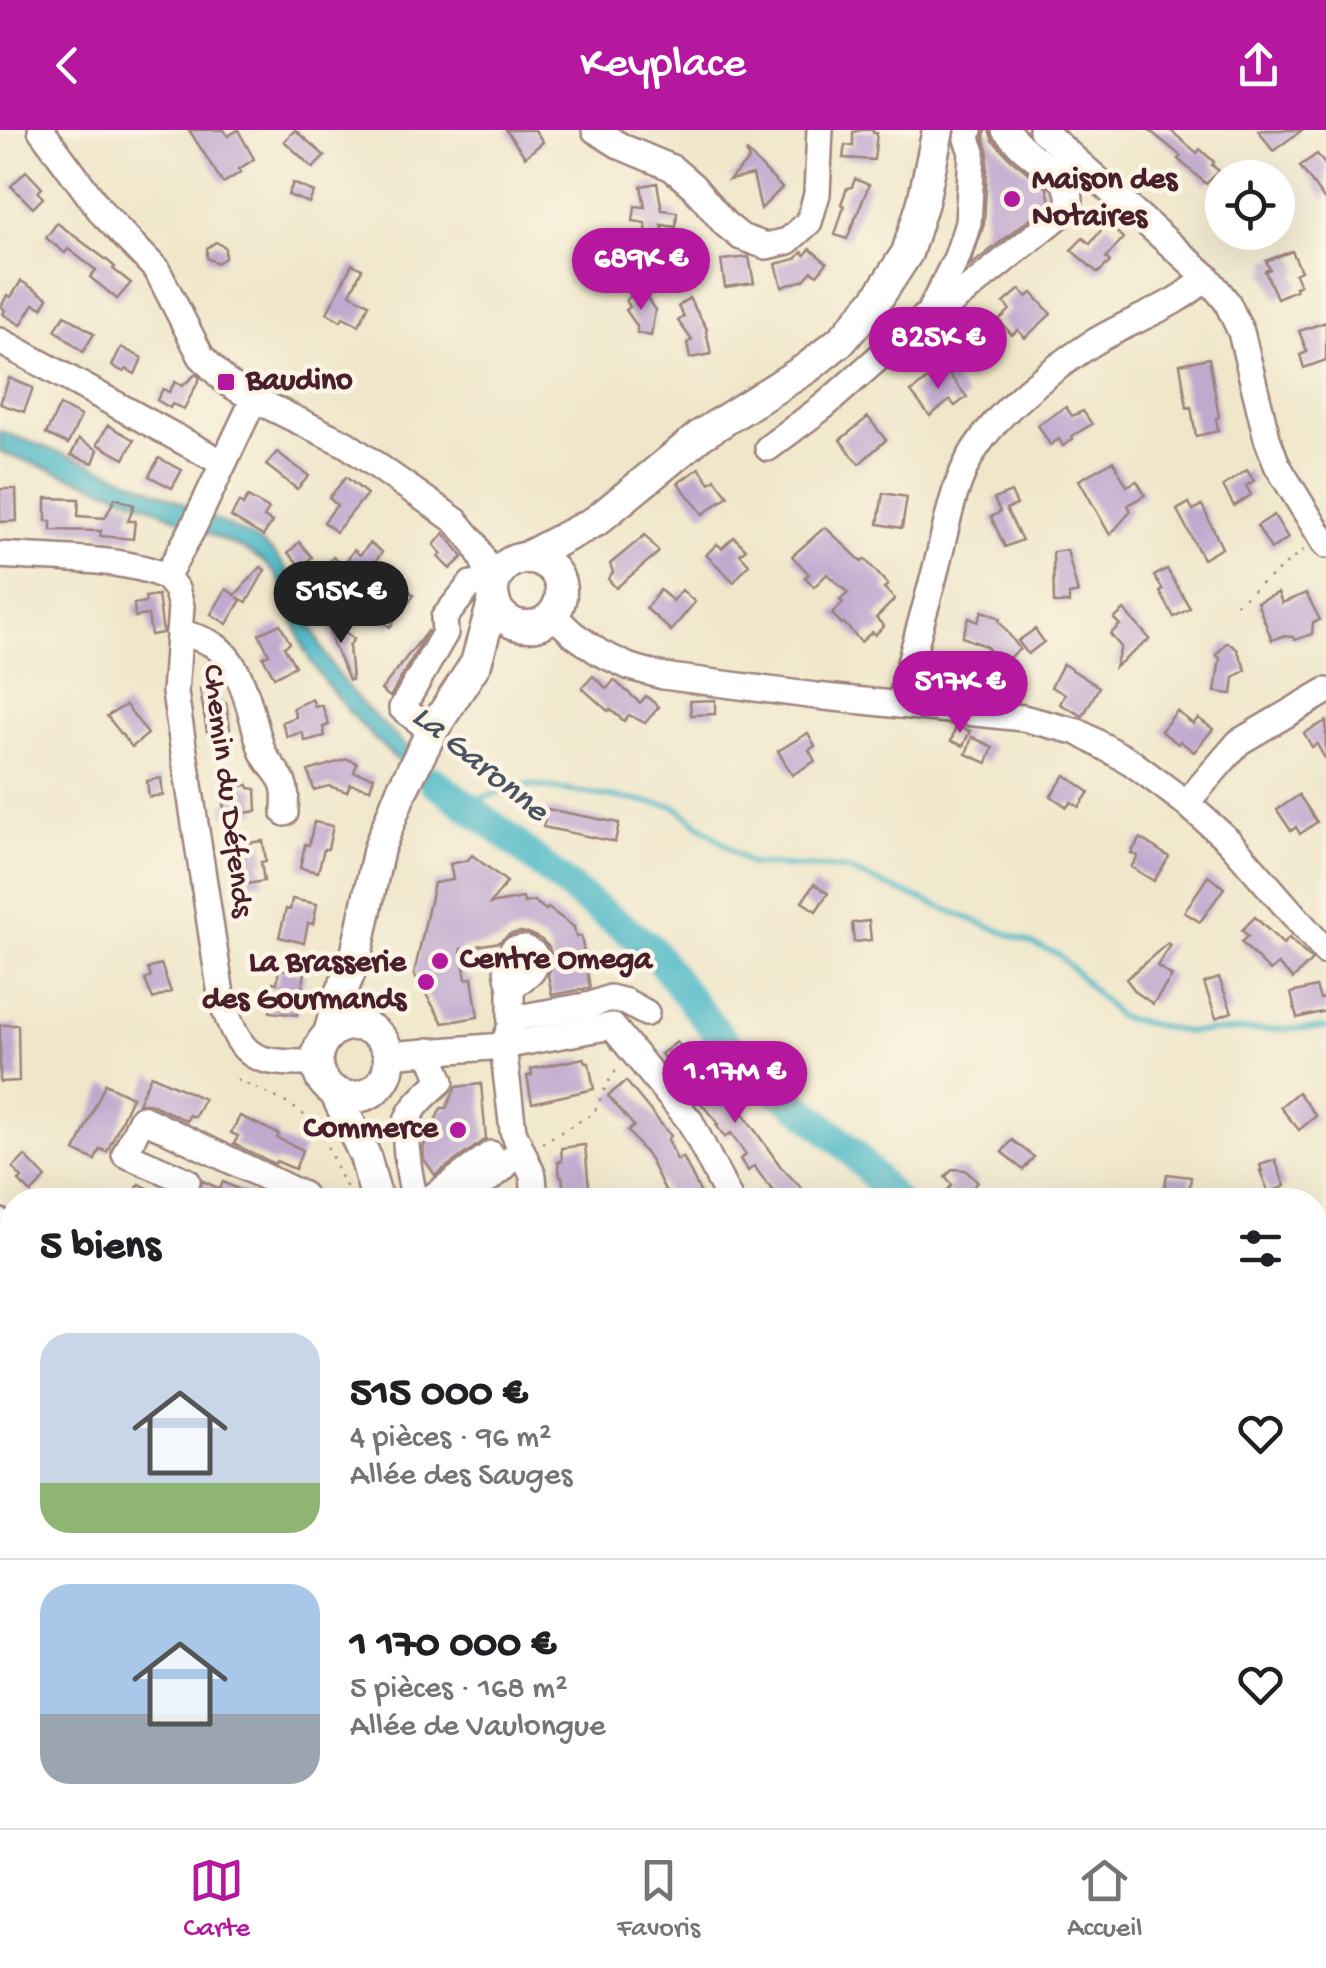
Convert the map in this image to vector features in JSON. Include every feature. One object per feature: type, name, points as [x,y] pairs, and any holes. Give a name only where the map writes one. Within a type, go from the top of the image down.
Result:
[{"type":"main road","points":[[926,130],[930,172]]},
{"type":"main road","points":[[375,1090],[355,1097],[335,1092],[320,1074],[318,1052],[330,1034],[355,960],[379,848],[429,738],[476,663],[494,591],[506,566],[596,521],[702,435],[807,368],[843,339],[877,299],[906,252],[923,202],[938,130]]},
{"type":"main road","points":[[476,663],[548,609],[596,521]]},
{"type":"main road","points":[[525,558],[552,569],[548,609]]},
{"type":"main road","points":[[494,591],[503,616],[511,622],[548,609]]},
{"type":"main road","points":[[355,960],[362,1000],[380,1043],[386,1074],[375,1090],[364,1187]]},
{"type":"main road","points":[[330,1034],[339,1028],[362,1027],[380,1043]]},
{"type":"main road","points":[[335,1092],[364,1187]]},
{"type":"street","points":[[41,130],[103,214],[157,270],[201,356],[226,382],[346,444],[456,521],[475,544],[494,591]]},
{"type":"street","points":[[596,130],[622,147],[672,168],[725,224],[741,237],[766,246],[788,241],[809,222],[818,194],[820,130]]},
{"type":"street","points":[[929,313],[968,223],[970,130]]},
{"type":"street","points":[[768,448],[824,406],[929,313],[952,302],[1071,204],[1069,189],[1051,168],[1005,130]]},
{"type":"street","points":[[1042,130],[1206,277],[1226,302],[1241,332],[1277,465],[1324,540]]},
{"type":"street","points":[[900,705],[954,497],[974,450],[1002,416],[1035,386],[1090,345],[1165,306],[1206,277]]},
{"type":"street","points":[[0,341],[223,463]]},
{"type":"street","points":[[0,555],[117,564],[151,569],[166,577],[254,399]]},
{"type":"street","name":"Chemin du Défends","points":[[166,577],[176,589],[181,606],[175,694],[222,1002],[233,1034],[253,1057],[317,1063]]},
{"type":"street","points":[[429,738],[402,708],[445,633],[444,618],[470,584],[494,591]]},
{"type":"street","points":[[548,609],[600,654],[663,676],[1023,718],[1078,732],[1131,762],[1229,841],[1326,952]]},
{"type":"street","points":[[178,632],[216,646],[230,660],[250,704],[263,754],[282,782],[285,813]]},
{"type":"street","points":[[1186,804],[1239,742],[1326,691]]},
{"type":"street","points":[[511,988],[511,1026],[503,1046],[513,1131],[534,1188]]},
{"type":"street","points":[[510,1019],[610,998],[646,1014]]},
{"type":"street","points":[[380,1043],[430,1051],[503,1046],[612,1026],[690,1121],[724,1188]]},
{"type":"street","points":[[411,1188],[407,1120],[441,1080],[430,1051]]},
{"type":"street","points":[[187,1181],[125,1154],[142,1118],[288,1188]]},
{"type":"street","points":[[477,1188],[522,1152]]},
{"type":"street","points":[[444,1188],[491,1154]]},
{"type":"path","points":[[1236,604],[1324,540]]},
{"type":"path","points":[[522,1152],[594,1112],[618,1068],[635,1054]]},
{"type":"path","points":[[236,1080],[290,1106],[317,1127],[339,1176],[364,1187]]},
{"type":"water","points":[[0,431],[150,488],[266,547],[287,569],[317,638],[338,674],[371,713],[463,803],[443,794],[398,760],[334,694],[306,653],[282,586],[265,563],[145,504],[0,452]]},
{"type":"building","points":[[189,130],[224,130],[228,136],[238,130],[254,159],[223,183]]},
{"type":"building","points":[[295,130],[325,156],[313,168],[284,141]]},
{"type":"building","points":[[506,130],[535,130],[543,142],[525,157]]},
{"type":"building","name":"Maison des Notaires","points":[[985,130],[1012,160],[1047,188],[1050,203],[970,266],[984,224],[988,153]]},
{"type":"building","points":[[1149,130],[1170,130],[1212,160],[1205,160],[1205,183],[1178,159],[1181,156]]},
{"type":"building","points":[[1258,130],[1302,130],[1273,151]]},
{"type":"building","points":[[853,132],[877,133],[874,160],[843,158],[845,145],[853,146]]},
{"type":"building","points":[[746,151],[782,188],[761,209],[753,175],[729,180],[749,160]]},
{"type":"building","points":[[1317,154],[1326,166],[1326,202],[1300,166]]},
{"type":"building","points":[[26,171],[42,188],[38,192],[43,198],[33,208],[11,186]]},
{"type":"building","points":[[855,179],[869,185],[847,239],[835,235],[844,206],[841,204]]},
{"type":"building","points":[[293,183],[314,192],[309,203],[288,195]]},
{"type":"building","points":[[657,183],[662,210],[677,212],[676,227],[662,225],[666,242],[650,245],[645,223],[633,221],[635,206],[645,207],[641,186]]},
{"type":"building","points":[[57,223],[131,283],[117,299],[90,277],[96,270],[46,238]]},
{"type":"building","points":[[1107,223],[1123,238],[1106,258],[1110,262],[1098,273],[1071,250],[1083,238],[1090,244]]},
{"type":"building","points":[[216,242],[225,247],[225,258],[217,263],[207,258],[207,248]]},
{"type":"building","points":[[810,249],[827,263],[817,275],[812,271],[804,280],[782,287],[776,264],[796,259]]},
{"type":"building","points":[[1292,251],[1301,271],[1295,274],[1300,285],[1277,298],[1265,271],[1270,269],[1266,261]]},
{"type":"building","points":[[749,257],[754,283],[725,287],[721,260]]},
{"type":"building","points":[[352,264],[362,269],[350,294],[369,304],[359,325],[327,313]]},
{"type":"building","points":[[21,281],[48,298],[42,308],[34,304],[21,325],[3,314],[5,310],[1,307]]},
{"type":"building","points":[[641,289],[655,310],[651,336],[637,333],[637,326],[626,310],[630,307],[626,300]]},
{"type":"building","points":[[1020,289],[1027,297],[1032,293],[1051,314],[1025,338],[1018,330],[1012,335],[999,320],[1010,310],[1004,303]]},
{"type":"building","points":[[689,298],[707,329],[711,354],[690,358],[687,343],[692,340],[678,321],[684,316],[678,307]]},
{"type":"building","points":[[65,315],[94,334],[83,352],[55,330]]},
{"type":"building","points":[[1326,322],[1326,360],[1304,368],[1300,355],[1307,352],[1299,331]]},
{"type":"building","points":[[121,347],[142,358],[135,374],[112,366]]},
{"type":"building","points":[[1209,358],[1218,431],[1196,436],[1180,364]]},
{"type":"building","points":[[943,367],[967,397],[955,406],[950,400],[930,416],[911,392]]},
{"type":"building","points":[[196,374],[200,378],[184,409],[172,404],[170,408],[157,400],[163,389],[169,392],[175,382],[182,386]]},
{"type":"building","points":[[9,378],[33,388],[24,412],[0,404]]},
{"type":"building","points":[[60,405],[81,416],[68,444],[46,434]]},
{"type":"building","points":[[1066,407],[1072,416],[1083,411],[1092,424],[1063,446],[1059,439],[1050,445],[1038,425]]},
{"type":"building","points":[[868,417],[886,440],[859,464],[840,440]]},
{"type":"building","points":[[108,425],[134,440],[124,459],[97,444]]},
{"type":"building","points":[[79,439],[98,450],[93,463],[71,455]]},
{"type":"building","points":[[277,452],[309,476],[297,489],[266,465]]},
{"type":"building","points":[[159,458],[182,470],[172,488],[149,476]]},
{"type":"building","points":[[1113,461],[1127,486],[1137,481],[1145,495],[1128,505],[1131,511],[1110,535],[1079,480]]},
{"type":"building","points":[[699,468],[710,483],[715,479],[728,496],[703,514],[678,483]]},
{"type":"building","points":[[1247,470],[1254,481],[1246,486],[1251,495],[1234,506],[1223,486]]},
{"type":"building","points":[[346,477],[367,494],[336,532],[324,522],[337,505],[329,498]]},
{"type":"building","points":[[0,489],[16,489],[17,521],[0,522]]},
{"type":"building","points":[[1011,492],[1017,505],[1006,509],[1022,540],[1005,547],[991,517],[1000,512],[994,499]]},
{"type":"building","points":[[883,493],[907,497],[902,528],[878,524]]},
{"type":"building","points":[[248,497],[269,509],[264,517],[272,522],[263,536],[231,517],[239,502],[243,505]]},
{"type":"building","points":[[46,498],[79,499],[78,516],[105,518],[115,498],[134,505],[128,521],[135,521],[133,539],[100,536],[101,531],[51,530],[51,521],[46,521]]},
{"type":"building","points":[[1189,503],[1193,510],[1202,505],[1222,548],[1203,559],[1177,510]]},
{"type":"building","points":[[1274,515],[1288,538],[1271,549],[1257,526]]},
{"type":"building","points":[[825,527],[862,562],[865,559],[895,599],[876,618],[884,626],[861,642],[832,614],[848,593],[827,574],[814,587],[805,577],[809,574],[792,556]]},
{"type":"building","points":[[444,533],[463,557],[450,569],[438,557],[442,554],[434,545]]},
{"type":"building","points":[[645,535],[659,552],[616,588],[608,579],[613,572],[610,564]]},
{"type":"building","points":[[734,537],[746,549],[740,554],[749,564],[734,582],[706,555],[717,544],[722,548]]},
{"type":"building","points":[[299,542],[312,557],[302,567],[288,553]]},
{"type":"building","points":[[370,543],[382,552],[351,596],[322,571],[333,557],[343,565],[354,550],[360,555]]},
{"type":"building","points":[[1067,550],[1078,593],[1069,595],[1069,603],[1054,603],[1053,552]]},
{"type":"building","points":[[261,567],[265,570],[247,602],[237,597],[241,600],[227,624],[211,614],[226,589],[235,595]]},
{"type":"building","points":[[1167,569],[1190,608],[1174,617],[1154,576]]},
{"type":"building","points":[[399,583],[414,595],[390,627],[374,615]]},
{"type":"building","points":[[660,590],[673,601],[682,590],[695,602],[671,631],[646,608]]},
{"type":"building","points":[[1278,593],[1282,603],[1306,593],[1320,620],[1313,623],[1312,634],[1295,640],[1282,636],[1272,640],[1257,602]]},
{"type":"building","points":[[158,595],[163,633],[151,635],[148,615],[135,617],[134,604]]},
{"type":"building","points":[[1124,610],[1150,639],[1115,667],[1121,647],[1110,634],[1120,625],[1114,619]]},
{"type":"building","points":[[982,611],[1000,618],[1020,649],[1000,665],[986,646],[962,637],[969,618],[978,622]]},
{"type":"building","points":[[324,616],[354,639],[349,646],[352,680],[333,644]]},
{"type":"building","points":[[280,624],[290,643],[284,647],[295,666],[274,677],[263,657],[269,654],[259,634]]},
{"type":"building","points":[[1035,629],[1044,642],[1028,654],[1018,641]]},
{"type":"building","points":[[428,630],[390,697],[381,690]]},
{"type":"building","points":[[1227,642],[1237,649],[1246,670],[1234,677],[1232,694],[1215,692],[1220,658],[1216,655]]},
{"type":"building","points":[[1063,664],[1099,687],[1083,716],[1060,704],[1065,694],[1051,687]]},
{"type":"building","points":[[593,676],[607,689],[614,680],[640,703],[646,696],[659,707],[645,723],[629,715],[624,721],[582,688]]},
{"type":"building","points":[[218,686],[230,729],[207,732],[200,689]]},
{"type":"building","points":[[312,699],[315,707],[322,705],[329,725],[323,727],[325,736],[305,741],[302,732],[287,737],[282,722],[296,717],[293,708]]},
{"type":"building","points":[[715,700],[715,714],[691,715],[690,701]]},
{"type":"building","points":[[126,705],[148,734],[132,747],[107,716]]},
{"type":"building","points":[[1177,711],[1193,724],[1198,718],[1213,729],[1194,752],[1161,731]]},
{"type":"building","points":[[1326,721],[1326,761],[1317,744],[1312,747],[1304,733]]},
{"type":"building","points":[[956,727],[970,731],[963,746],[951,741]]},
{"type":"building","points":[[808,733],[815,746],[809,750],[815,761],[792,775],[778,751]]},
{"type":"building","points":[[972,737],[993,747],[987,763],[966,754]]},
{"type":"building","points":[[347,759],[357,763],[354,772],[374,777],[370,789],[350,784],[347,792],[329,786],[314,790],[308,771]]},
{"type":"building","points":[[1065,775],[1089,792],[1079,807],[1071,802],[1067,807],[1051,796]]},
{"type":"building","points":[[161,778],[163,795],[149,797],[147,781]]},
{"type":"building","points":[[248,785],[256,789],[257,811],[225,816],[223,803],[229,803],[228,796],[234,795],[233,787]]},
{"type":"building","points":[[1299,795],[1317,822],[1300,834],[1296,827],[1291,831],[1277,810]]},
{"type":"building","points":[[547,809],[619,823],[615,842],[543,827]]},
{"type":"building","points":[[314,822],[333,826],[318,872],[300,868]]},
{"type":"building","points":[[1140,838],[1169,857],[1154,881],[1131,867],[1138,856],[1131,853]]},
{"type":"building","points":[[263,841],[264,881],[236,886],[233,866],[244,864],[240,844]]},
{"type":"building","points":[[472,855],[507,882],[490,904],[523,898],[524,903],[534,901],[574,927],[576,937],[581,936],[590,988],[552,995],[548,975],[553,962],[549,947],[531,934],[510,934],[499,942],[461,949],[466,979],[472,978],[478,1017],[443,1023],[414,974],[434,883],[453,880],[450,864],[468,860]]},
{"type":"building","points":[[1208,876],[1224,888],[1200,922],[1184,912]]},
{"type":"building","points":[[814,884],[828,893],[816,911],[802,902]]},
{"type":"building","points":[[292,899],[317,904],[304,943],[279,937]]},
{"type":"building","points":[[1255,917],[1283,944],[1289,938],[1312,960],[1293,979],[1278,964],[1270,971],[1241,942],[1248,936],[1242,930]]},
{"type":"building","points":[[869,921],[871,940],[854,942],[852,923]]},
{"type":"building","points":[[1168,943],[1171,945],[1157,966],[1172,976],[1153,1004],[1126,979]]},
{"type":"building","points":[[161,964],[171,992],[153,999],[145,980],[151,977],[148,969]]},
{"type":"building","points":[[279,969],[305,973],[297,1015],[270,1012],[273,982],[277,983]]},
{"type":"building","points":[[1219,978],[1232,1012],[1216,1018],[1204,983]]},
{"type":"building","points":[[1316,987],[1320,999],[1326,998],[1326,1011],[1297,1018],[1291,993]]},
{"type":"building","points":[[0,1025],[18,1025],[19,1081],[0,1082]]},
{"type":"building","points":[[677,1042],[725,1102],[732,1098],[781,1167],[801,1188],[771,1188],[754,1166],[748,1171],[740,1159],[746,1155],[731,1133],[725,1137],[661,1054]]},
{"type":"building","points":[[584,1058],[589,1063],[594,1089],[532,1103],[527,1076],[532,1075],[531,1069]]},
{"type":"building","points":[[151,1075],[204,1099],[195,1117],[189,1115],[187,1121],[149,1103],[138,1103]]},
{"type":"building","points":[[626,1081],[671,1136],[668,1139],[677,1160],[683,1157],[698,1188],[664,1188],[649,1158],[628,1131],[634,1126],[608,1096]]},
{"type":"building","points":[[105,1084],[132,1097],[107,1152],[100,1149],[95,1160],[75,1151]]},
{"type":"building","name":"Commerce","points":[[481,1084],[486,1139],[435,1175],[424,1159],[423,1148],[441,1108],[446,1108],[456,1087]]},
{"type":"building","points":[[1298,1092],[1316,1116],[1299,1130],[1280,1107]]},
{"type":"building","points":[[240,1116],[303,1150],[295,1169],[234,1144],[238,1136],[231,1133]]},
{"type":"building","points":[[1012,1140],[1034,1157],[1023,1170],[1002,1152]]},
{"type":"building","points":[[585,1145],[589,1188],[564,1188],[558,1162],[562,1161],[561,1148]]},
{"type":"building","points":[[25,1156],[46,1178],[36,1188],[26,1188],[13,1168]]},
{"type":"building","points":[[1275,1160],[1285,1186],[1267,1188],[1260,1165]]},
{"type":"building","points":[[953,1169],[965,1170],[978,1182],[972,1188],[950,1188],[952,1185],[945,1177]]},
{"type":"building","points":[[1167,1174],[1191,1177],[1190,1188],[1165,1188]]},
{"type":"building","points":[[203,1181],[218,1188],[200,1188]]},
{"type":"waterway","name":"La Garonne","points":[[433,781],[650,947],[747,1069],[808,1113],[851,1151],[884,1188]]},
{"type":"waterway","points":[[463,803],[529,785],[675,806],[750,864],[845,869],[1058,954],[1119,1017],[1186,1032],[1326,1028]]},
{"type":"place","name":"Maison des Notaires","points":[[1012,199]]},
{"type":"place","name":"Baudino","points":[[226,382]]},
{"type":"place","name":"Centre Omega","points":[[440,961]]},
{"type":"place","name":"La Brasserie des Gourmands","points":[[426,982]]},
{"type":"place","name":"Commerce","points":[[458,1130]]}]
